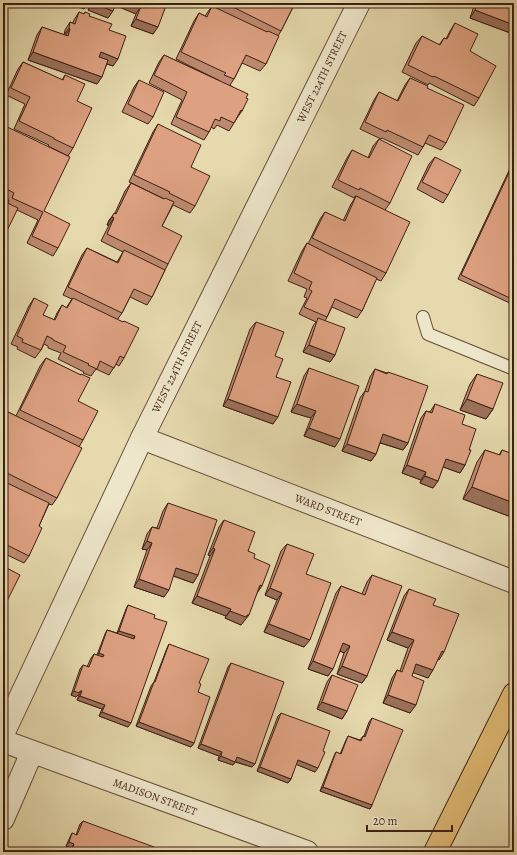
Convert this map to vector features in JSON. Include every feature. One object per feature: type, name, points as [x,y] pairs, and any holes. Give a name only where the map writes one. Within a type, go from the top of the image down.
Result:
[{"type":"main road","points":[[435,852],[514,694]]},
{"type":"street","name":"WEST 224TH STREET","points":[[3,734],[142,438],[359,3]]},
{"type":"street","name":"WARD STREET","points":[[142,438],[514,582]]},
{"type":"street","name":"MADISON STREET","points":[[3,741],[307,852]]},
{"type":"street","points":[[3,819],[32,752]]},
{"type":"lane","points":[[423,317],[428,334],[514,369]]},
{"type":"building","points":[[93,3],[116,3],[113,11]]},
{"type":"building","points":[[133,3],[167,3],[158,27],[136,19],[141,6]]},
{"type":"building","points":[[225,3],[295,3],[281,31]]},
{"type":"building","points":[[478,3],[514,3],[514,25],[475,10]]},
{"type":"building","points":[[212,6],[267,32],[268,31],[279,36],[266,64],[246,55],[234,79],[224,75],[226,73],[181,52],[199,13],[207,17]]},
{"type":"building","points":[[79,12],[84,14],[85,12],[90,14],[89,16],[112,24],[109,30],[126,36],[118,59],[101,52],[99,57],[108,60],[102,77],[33,52],[42,27],[68,36],[70,22],[75,24]]},
{"type":"building","points":[[455,23],[478,34],[470,51],[496,66],[479,98],[408,65],[422,36],[440,45],[444,38],[447,39]]},
{"type":"building","points":[[164,55],[248,94],[246,98],[248,99],[234,123],[221,117],[220,121],[215,119],[209,132],[176,117],[187,92],[154,75]]},
{"type":"building","points":[[23,62],[63,80],[65,75],[85,84],[77,101],[92,108],[73,148],[19,121],[30,97],[11,88]]},
{"type":"building","points":[[410,78],[428,86],[427,88],[464,105],[446,143],[429,135],[423,147],[387,130],[386,132],[365,122],[379,92],[398,101]]},
{"type":"building","points":[[139,80],[164,92],[153,117],[128,104]]},
{"type":"building","points":[[158,124],[201,145],[191,167],[210,176],[195,206],[134,175]]},
{"type":"building","points":[[3,125],[70,157],[44,211],[70,224],[58,248],[32,236],[43,212],[12,198],[14,193],[3,187]]},
{"type":"building","points":[[379,139],[412,156],[390,203],[360,188],[359,190],[338,180],[352,150],[369,158]]},
{"type":"building","points":[[435,157],[461,170],[448,195],[422,182]]},
{"type":"building","points":[[514,162],[514,300],[461,275]]},
{"type":"building","points":[[131,183],[164,199],[165,198],[174,202],[162,226],[182,236],[168,264],[107,234],[114,218],[112,217],[114,213],[116,214]]},
{"type":"building","points":[[356,196],[410,222],[386,273],[312,238],[325,212],[345,221]]},
{"type":"building","points":[[3,201],[18,208],[3,239]]},
{"type":"building","points":[[307,243],[377,278],[362,311],[335,299],[327,317],[304,307],[312,291],[309,289],[312,282],[294,273]]},
{"type":"building","points":[[87,248],[118,263],[124,250],[165,270],[152,297],[134,289],[122,313],[68,287]]},
{"type":"building","points":[[34,298],[48,305],[43,315],[55,320],[62,305],[67,308],[73,298],[139,328],[124,358],[120,356],[114,368],[100,361],[97,369],[63,352],[66,346],[47,336],[41,350],[22,342],[23,339],[17,336]]},
{"type":"building","points":[[318,318],[345,328],[335,355],[309,345]]},
{"type":"building","points":[[256,322],[284,332],[275,356],[283,359],[276,377],[291,382],[278,417],[228,399]]},
{"type":"building","points":[[46,358],[90,378],[78,401],[98,411],[83,440],[20,410]]},
{"type":"building","points":[[309,368],[359,386],[340,439],[309,428],[316,411],[297,404]]},
{"type":"building","points":[[375,369],[428,386],[408,443],[383,434],[376,454],[347,444],[365,391],[368,392]]},
{"type":"building","points":[[477,374],[503,383],[493,409],[467,399]]},
{"type":"building","points":[[435,404],[465,415],[462,424],[476,429],[469,450],[471,450],[465,465],[446,459],[438,481],[425,476],[426,472],[407,465],[426,411],[432,413]]},
{"type":"building","points":[[8,412],[82,448],[57,498],[3,471],[3,421]]},
{"type":"building","points":[[485,450],[500,455],[502,450],[513,454],[514,453],[514,503],[472,487]]},
{"type":"building","points":[[3,481],[49,503],[39,526],[42,528],[29,556],[3,543]]},
{"type":"building","points":[[168,503],[217,520],[198,575],[176,568],[169,590],[139,579],[152,543],[147,541],[152,527],[159,529]]},
{"type":"building","points":[[224,520],[255,532],[248,551],[255,554],[254,558],[270,565],[262,586],[260,585],[249,615],[246,617],[230,611],[231,609],[197,596],[215,549],[213,548]]},
{"type":"building","points":[[287,544],[314,554],[306,574],[331,583],[310,640],[269,624],[282,593],[270,588]]},
{"type":"building","points":[[3,558],[6,559],[3,566]]},
{"type":"building","points":[[3,566],[20,575],[3,609]]},
{"type":"building","points":[[372,575],[402,586],[367,676],[342,666],[350,646],[343,643],[333,669],[313,661],[341,586],[365,595]]},
{"type":"building","points":[[409,589],[436,599],[433,605],[459,614],[444,652],[442,651],[433,670],[416,664],[412,676],[424,681],[416,705],[388,695],[397,670],[402,672],[414,640],[392,632]]},
{"type":"building","points":[[128,605],[155,615],[154,618],[167,622],[131,723],[102,712],[105,705],[80,696],[82,691],[79,693],[74,691],[83,665],[89,667],[94,654],[103,657],[104,655],[99,653],[107,630],[134,639],[135,636],[119,631]]},
{"type":"building","points":[[169,644],[209,659],[199,683],[201,684],[198,692],[210,697],[194,743],[139,722]]},
{"type":"building","points":[[231,663],[284,682],[255,764],[237,757],[235,762],[221,756],[222,752],[201,744]]},
{"type":"building","points":[[332,675],[358,685],[347,711],[322,702]]},
{"type":"building","points":[[281,713],[330,731],[323,751],[325,752],[318,768],[298,760],[291,779],[260,767]]},
{"type":"building","points":[[372,718],[403,730],[372,805],[323,787],[336,752],[341,754],[348,736],[361,741],[363,736],[365,737]]},
{"type":"building","points":[[83,821],[154,847],[152,852],[71,852],[74,844],[69,842],[72,833],[77,835]]}]
